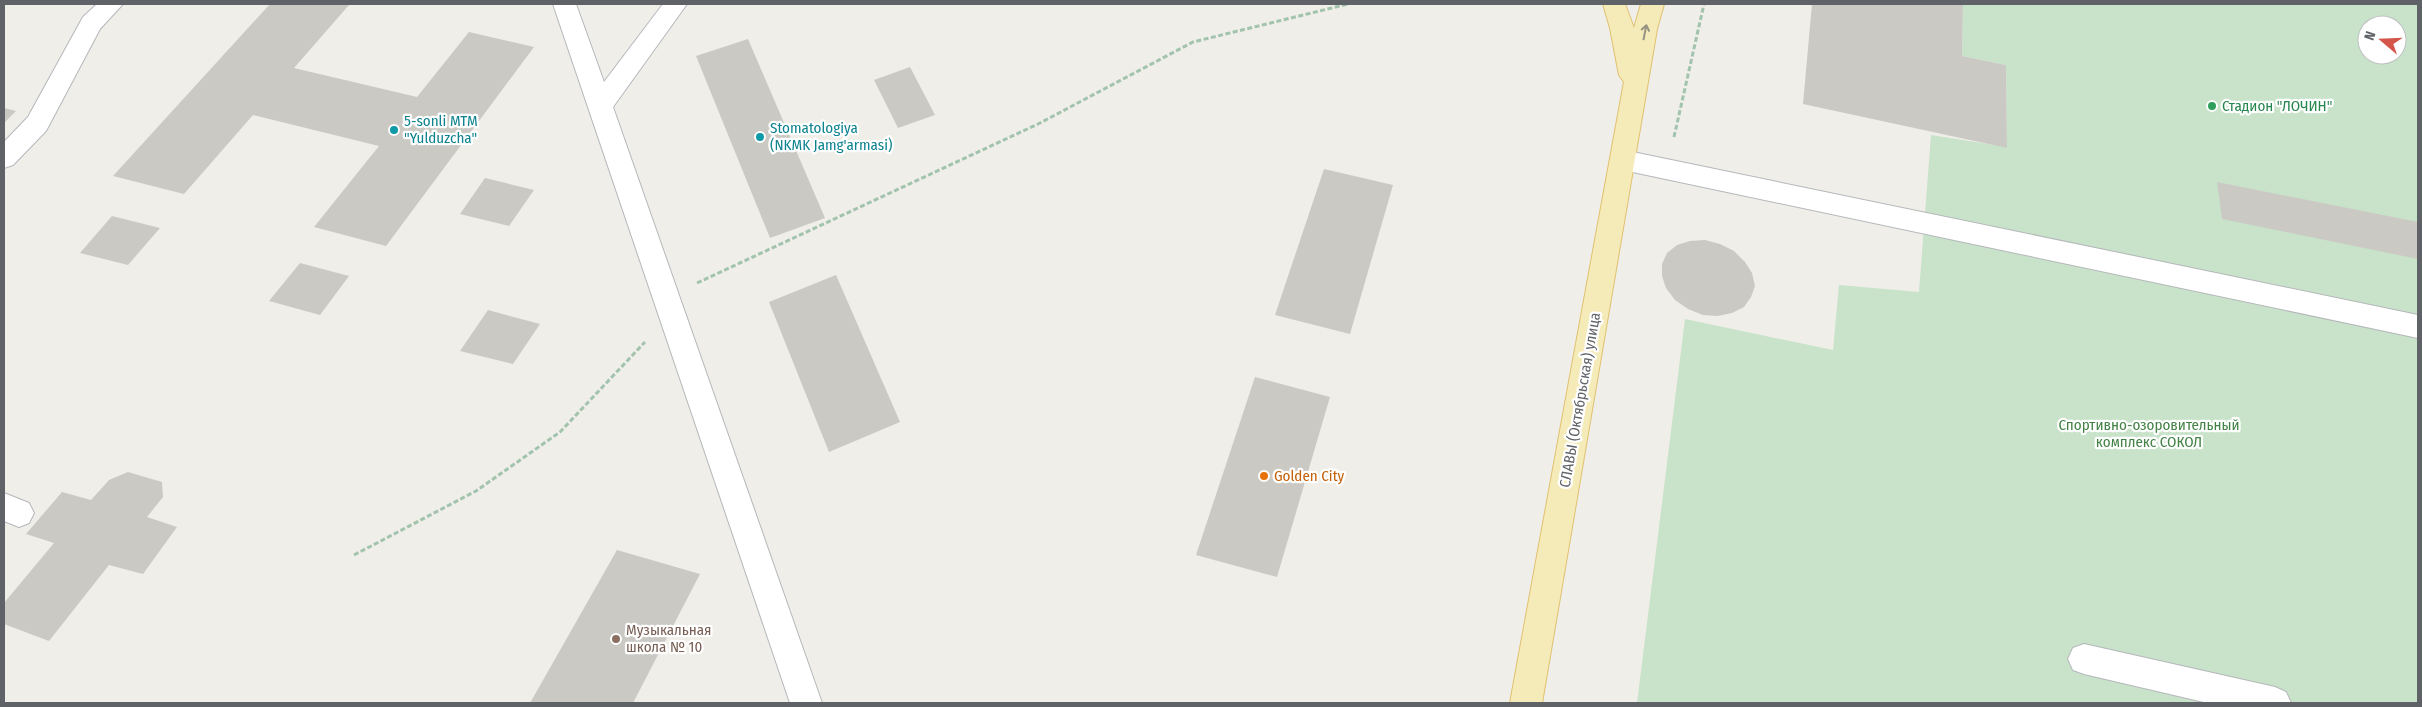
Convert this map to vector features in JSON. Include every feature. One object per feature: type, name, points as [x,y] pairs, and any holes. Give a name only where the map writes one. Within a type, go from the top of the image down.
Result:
[{"type":"main road","points":[[1614,4],[1622,28],[1634,96]]},
{"type":"main road","name":"СЛАВЫ (Октябрьская) улица","points":[[1526,703],[1652,4]]},
{"type":"street","points":[[4,158],[37,124],[91,23],[111,4]]},
{"type":"street","points":[[565,4],[806,703]]},
{"type":"street","points":[[600,106],[675,4]]},
{"type":"street","points":[[1623,160],[2418,327]]},
{"type":"street","points":[[2084,659],[2275,703]]},
{"type":"path","points":[[354,555],[476,491],[560,432],[671,316],[696,283],[1038,124],[1193,42],[1322,12],[1348,4]]},
{"type":"path","points":[[1668,169],[1704,4]]},
{"type":"green space","name":"Спортивно-озоровительный комплекс СОКОЛ","points":[[1963,4],[2418,4],[2418,703],[1637,703],[1685,319],[1833,350],[1839,285],[1919,292],[1931,135],[2007,147],[2006,65],[1962,56]]},
{"type":"building","name":"5-sonli MTM \"Yulduzcha\"","points":[[270,4],[349,5],[294,68],[417,97],[469,32],[534,47],[386,246],[314,227],[379,146],[253,115],[184,194],[113,176]]},
{"type":"building","points":[[1812,4],[1963,4],[1962,56],[2006,65],[2007,148],[1803,104]]},
{"type":"building","name":"Stomatologiya (NKMK Jamg'armasi)","points":[[748,39],[825,218],[770,238],[696,56]]},
{"type":"building","points":[[910,67],[935,115],[898,128],[874,80]]},
{"type":"building","points":[[4,108],[16,111],[4,123]]},
{"type":"building","points":[[1324,169],[1393,185],[1350,334],[1275,315]]},
{"type":"building","points":[[485,178],[534,190],[509,226],[460,214]]},
{"type":"building","points":[[2217,182],[2418,222],[2418,259],[2222,219]]},
{"type":"building","points":[[112,216],[160,228],[128,265],[80,253]]},
{"type":"building","points":[[1705,240],[1720,244],[1734,251],[1745,262],[1752,273],[1755,286],[1751,297],[1744,307],[1732,313],[1718,316],[1703,315],[1688,309],[1675,300],[1666,288],[1662,276],[1662,264],[1667,253],[1677,245],[1690,241]]},
{"type":"building","points":[[300,263],[349,276],[320,315],[269,301]]},
{"type":"building","points":[[836,275],[900,422],[829,452],[769,302]]},
{"type":"building","points":[[488,310],[540,324],[513,364],[460,351]]},
{"type":"building","name":"Golden City","points":[[1255,377],[1330,397],[1277,577],[1196,555]]},
{"type":"building","points":[[128,472],[162,482],[163,497],[147,517],[177,527],[143,574],[109,565],[49,641],[4,624],[4,603],[54,543],[26,534],[62,492],[91,500],[109,480]]},
{"type":"building","name":"Музыкальная школа № 10","points":[[617,550],[700,574],[633,703],[530,703]]},
{"type":"place","name":"Стадион \"ЛОЧИН\"","points":[[2212,106]]},
{"type":"place","name":"5-sonli MTM \"Yulduzcha\"","points":[[394,130]]},
{"type":"place","name":"Stomatologiya (NKMK Jamg'armasi)","points":[[760,137]]},
{"type":"place","name":"Golden City","points":[[1264,476]]},
{"type":"place","name":"Музыкальная школа № 10","points":[[616,639]]}]
